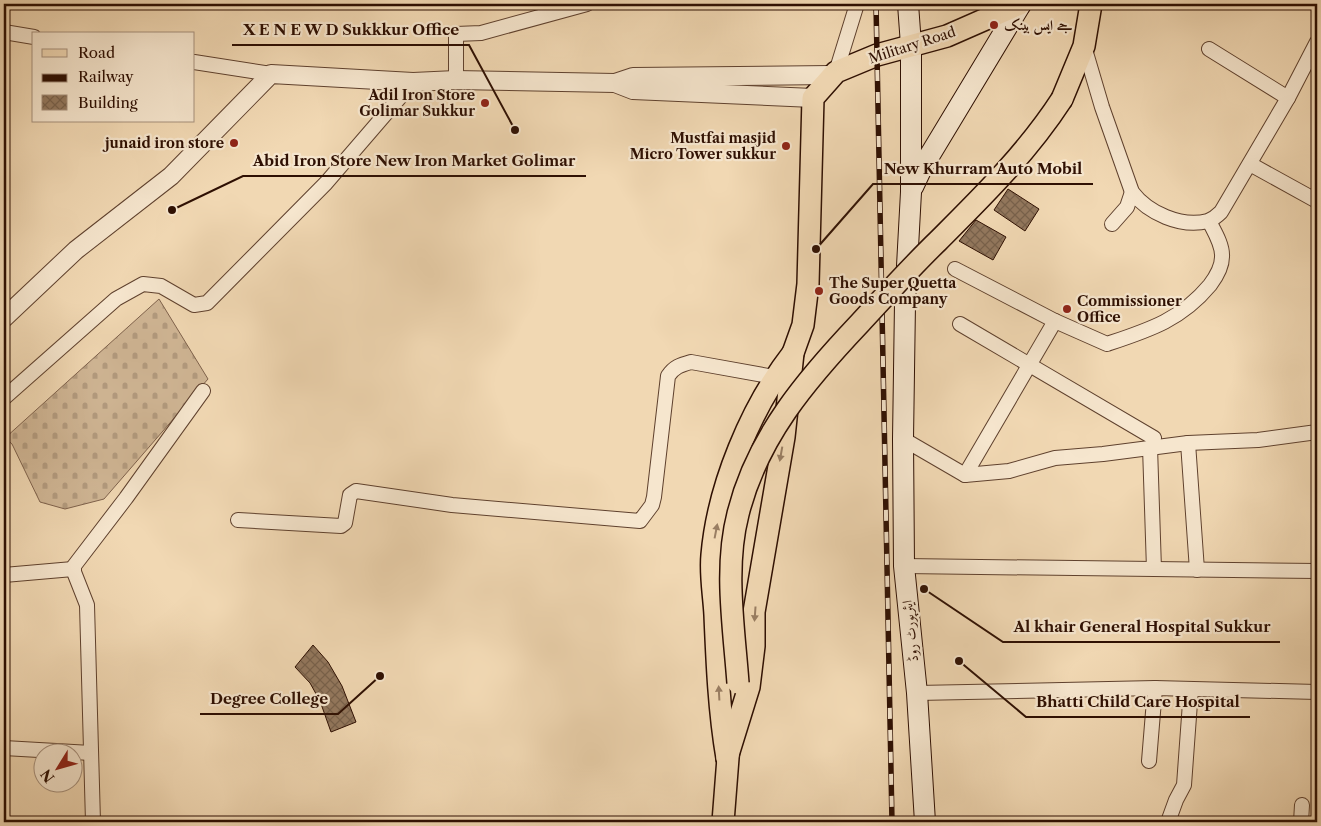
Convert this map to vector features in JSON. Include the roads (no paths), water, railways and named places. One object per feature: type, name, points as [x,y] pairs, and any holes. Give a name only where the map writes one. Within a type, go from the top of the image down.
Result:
[{"type":"main road","name":"ایئرپورٹ روڈ","points":[[908,4],[911,45],[911,192],[905,303],[904,566],[917,693],[925,822]]},
{"type":"main road","name":"Military Road","points":[[834,74],[877,55],[947,36],[1020,4]]},
{"type":"main road","points":[[911,192],[922,168],[1020,4]]},
{"type":"main road","points":[[723,822],[727,758],[738,683],[731,583],[733,550],[737,516],[750,472],[764,444],[785,410],[820,365],[927,252],[1009,170],[1040,132],[1062,99],[1084,46],[1091,4]]},
{"type":"main road","points":[[910,166],[1000,12]]},
{"type":"main road","points":[[727,758],[749,687],[754,646],[754,612],[784,437],[793,353],[803,325],[808,284],[813,98],[834,74]]},
{"type":"main road","points":[[727,758],[721,722],[712,555],[728,481],[749,429],[774,377],[793,353]]},
{"type":"street","points":[[456,80],[456,34],[481,33],[587,4]]},
{"type":"street","points":[[615,83],[633,76],[834,74],[857,4]]},
{"type":"street","points":[[4,32],[32,37]]},
{"type":"street","points":[[1084,46],[1102,107],[1132,192],[1140,202],[1155,213],[1190,222],[1209,220],[1222,212],[1288,98],[1317,42]]},
{"type":"street","points":[[1209,49],[1288,98]]},
{"type":"street","points":[[195,62],[271,74],[413,82],[456,80],[615,83],[633,90],[813,98]]},
{"type":"street","points":[[4,318],[76,250],[171,176],[271,74]]},
{"type":"street","points":[[4,398],[116,299],[143,284],[161,286],[194,305],[207,303],[326,183],[413,82]]},
{"type":"street","points":[[1250,164],[1317,201]]},
{"type":"street","points":[[1112,224],[1127,207],[1132,192]]},
{"type":"street","points":[[955,269],[1055,321],[1107,344],[1156,327],[1180,315],[1197,300],[1220,270],[1223,256],[1209,220]]},
{"type":"street","points":[[965,475],[1055,321]]},
{"type":"street","points":[[960,324],[1152,443]]},
{"type":"street","points":[[238,520],[341,526],[347,518],[350,495],[356,491],[452,504],[640,521],[652,505],[654,497],[668,376],[672,370],[691,362],[774,377]]},
{"type":"street","points":[[4,575],[73,569],[203,391]]},
{"type":"street","points":[[903,439],[965,475],[1009,471],[1055,458],[1103,454],[1152,443],[1258,440],[1317,432]]},
{"type":"street","points":[[1152,443],[1154,569]]},
{"type":"street","points":[[1188,443],[1197,570]]},
{"type":"street","points":[[904,566],[1317,572]]},
{"type":"street","points":[[73,569],[87,605],[93,822]]},
{"type":"street","points":[[1149,761],[1154,688]]},
{"type":"street","points":[[917,693],[1154,688],[1317,692]]},
{"type":"street","points":[[1168,822],[1184,785],[1191,689]]},
{"type":"street","points":[[4,748],[91,753]]},
{"type":"street","points":[[1301,822],[1302,805]]},
{"type":"railway","points":[[876,4],[892,822]]},
{"type":"place","name":"جے ایس بینک","points":[[994,25]]},
{"type":"place","name":"Adil Iron Store Golimar Sukkur","points":[[485,103]]},
{"type":"place","name":"X E N E W D Sukkkur Office","points":[[515,130]]},
{"type":"place","name":"junaid iron store","points":[[234,143]]},
{"type":"place","name":"Mustfai masjid Micro Tower sukkur","points":[[786,146]]},
{"type":"place","name":"Abid Iron Store New Iron Market Golimar","points":[[172,210]]},
{"type":"place","name":"New Khurram Auto Mobil","points":[[816,249]]},
{"type":"place","name":"The Super Quetta Goods Company","points":[[819,291]]},
{"type":"place","name":"Commissioner Office","points":[[1067,309]]},
{"type":"place","name":"Al khair General Hospital Sukkur","points":[[924,589]]},
{"type":"place","name":"Bhatti Child Care Hospital","points":[[959,661]]},
{"type":"place","name":"Degree College","points":[[380,676]]}]
